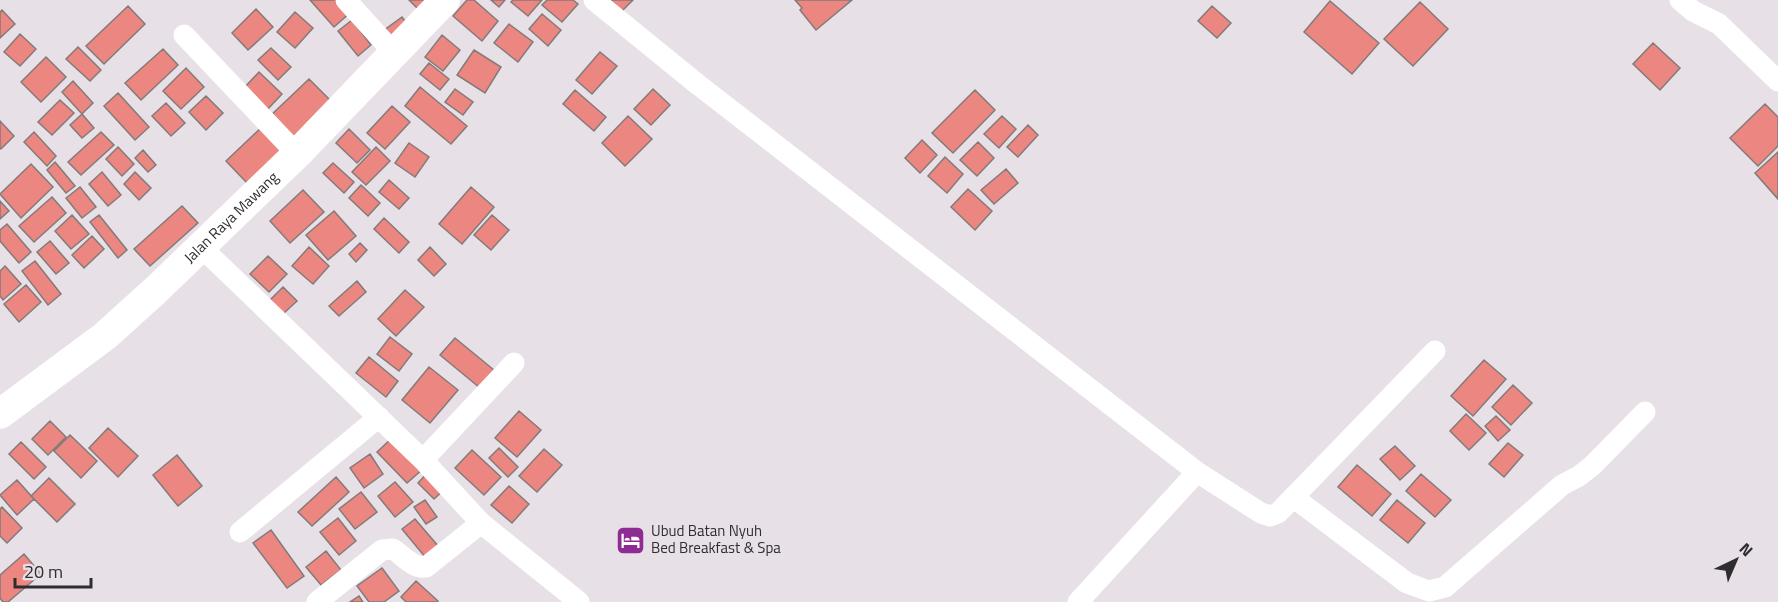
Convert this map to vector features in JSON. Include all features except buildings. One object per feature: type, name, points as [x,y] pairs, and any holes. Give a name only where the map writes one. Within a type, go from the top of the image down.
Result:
[{"type":"main road","name":"Jalan Raya Mawang","points":[[3,406],[105,336],[297,154],[445,0]]},
{"type":"street","points":[[346,0],[394,53]]},
{"type":"street","points":[[594,0],[696,83],[1197,472],[1261,513],[1270,516],[1278,513],[1435,351]]},
{"type":"street","points":[[1680,0],[1693,11],[1719,24],[1778,81]]},
{"type":"street","points":[[184,35],[297,154]]},
{"type":"street","points":[[201,247],[423,460],[481,523],[575,601]]},
{"type":"street","points":[[423,460],[514,363]]},
{"type":"street","points":[[1293,497],[1407,583],[1429,591],[1445,587],[1562,485],[1579,476],[1645,412]]},
{"type":"street","points":[[240,532],[379,417]]},
{"type":"street","points":[[1078,602],[1197,472]]},
{"type":"street","points":[[317,602],[382,550],[393,549],[416,566],[426,567],[481,523]]},
{"type":"place","name":"Ubud Batan Nyuh Bed Breakfast & Spa","points":[[630,540]]}]
